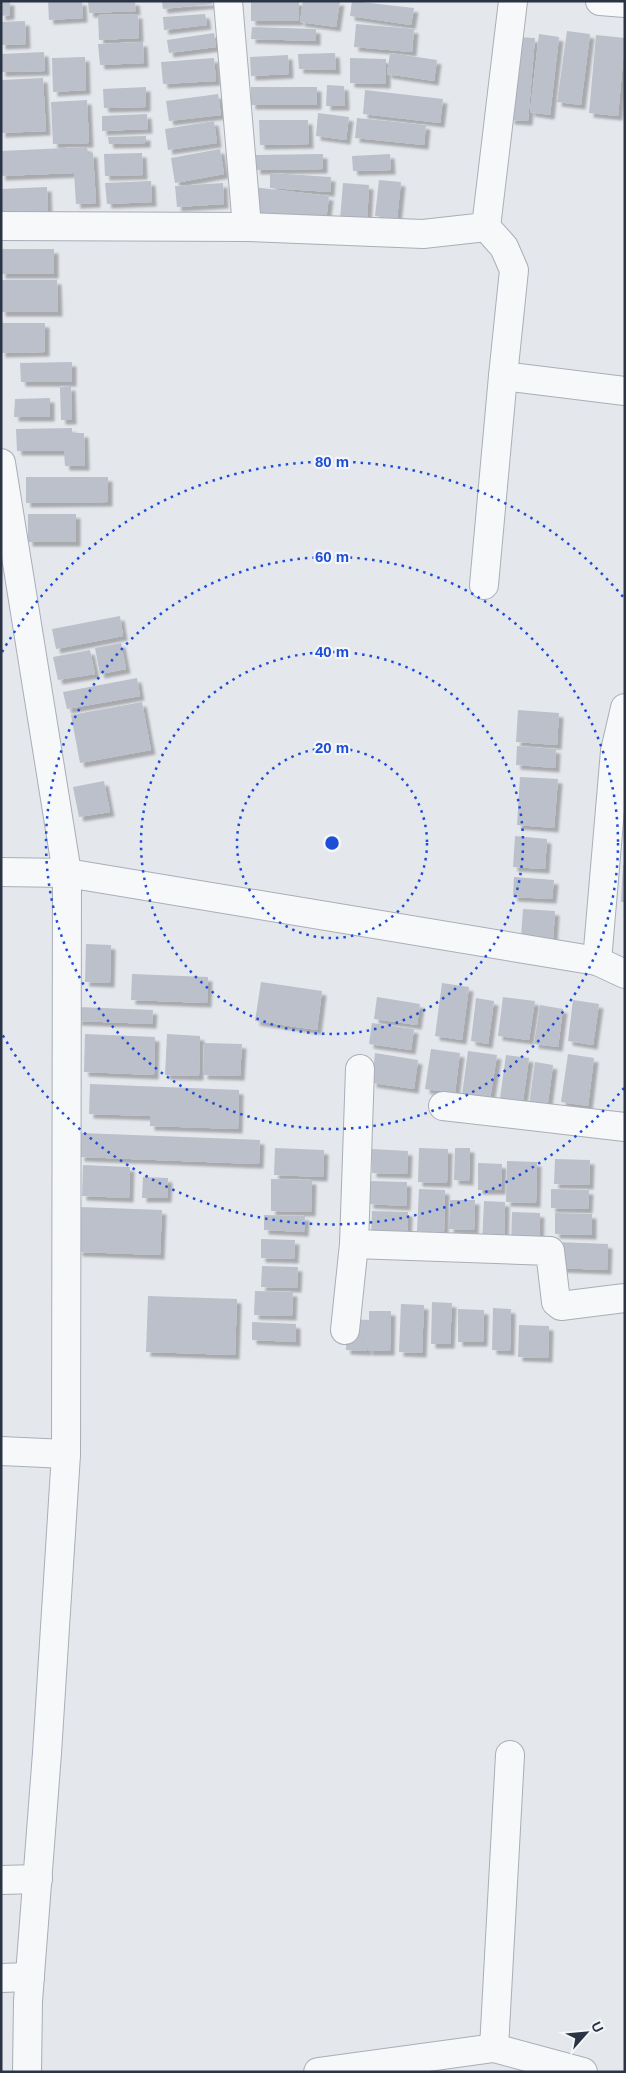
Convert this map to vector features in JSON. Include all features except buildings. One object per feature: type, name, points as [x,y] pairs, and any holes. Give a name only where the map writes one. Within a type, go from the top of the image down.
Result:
[{"type":"street","points":[[228,1],[247,227]]},
{"type":"street","points":[[484,585],[514,270],[504,247],[486,227],[513,1]]},
{"type":"street","points":[[600,1],[625,3]]},
{"type":"street","points":[[1,226],[247,227],[423,234],[486,227]]},
{"type":"street","points":[[504,376],[625,391]]},
{"type":"street","points":[[1,463],[67,873],[66,1454],[38,1879],[28,2001],[27,2072]]},
{"type":"street","points":[[597,961],[613,920],[615,751],[623,723]]},
{"type":"street","points":[[1,872],[67,873],[597,961],[625,974]]},
{"type":"street","points":[[344,1330],[354,1244],[360,1069]]},
{"type":"street","points":[[443,1106],[625,1127]]},
{"type":"street","points":[[354,1244],[550,1251],[556,1302],[561,1306],[625,1298]]},
{"type":"street","points":[[1,1451],[66,1454]]},
{"type":"street","points":[[494,2048],[510,1755]]},
{"type":"street","points":[[1,1880],[38,1879]]},
{"type":"street","points":[[1,1978],[30,1977]]},
{"type":"street","points":[[318,2072],[494,2048],[583,2072]]}]
